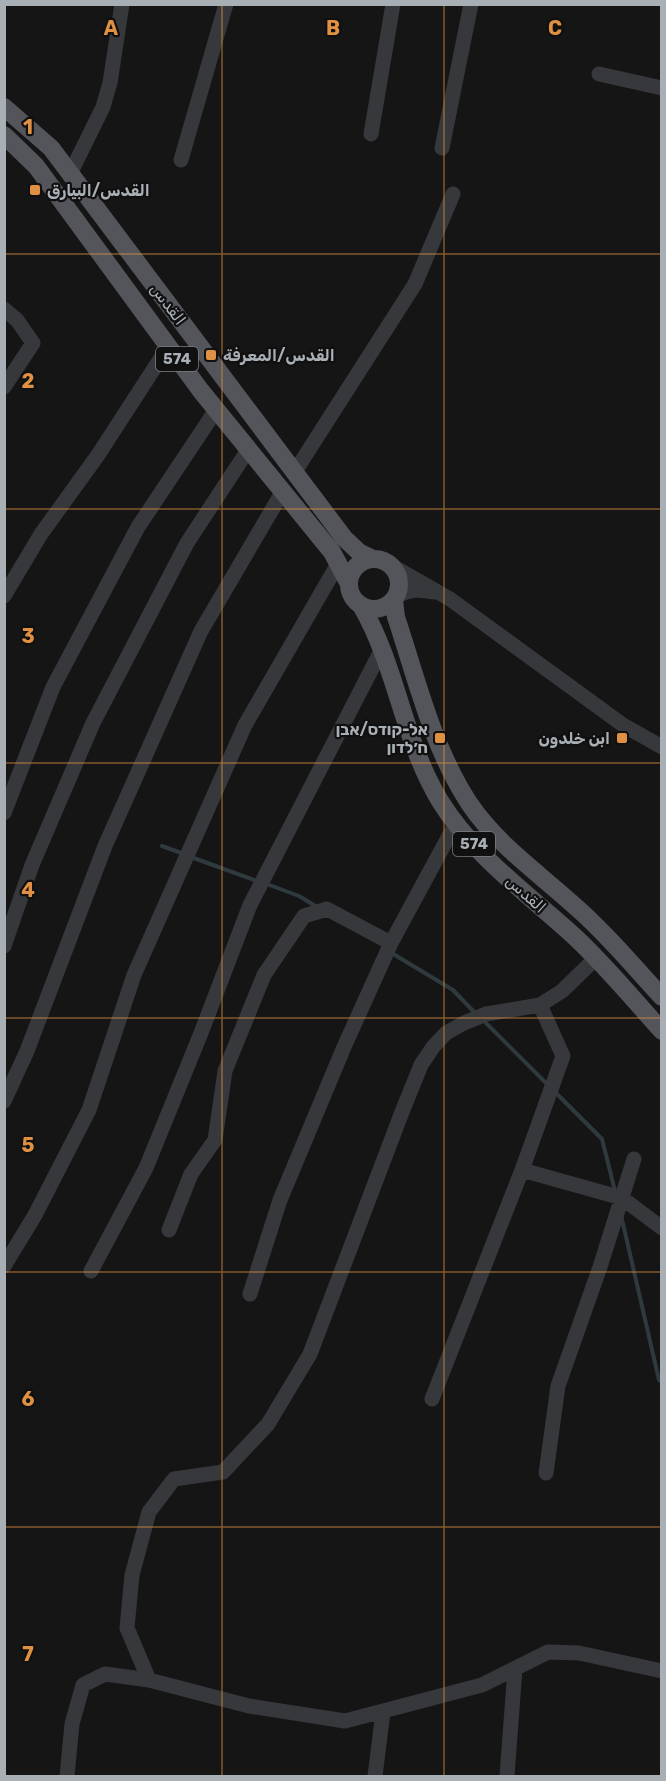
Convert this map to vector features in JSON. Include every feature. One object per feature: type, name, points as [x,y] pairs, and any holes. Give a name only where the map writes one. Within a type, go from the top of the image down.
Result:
[{"type":"main road","name":"القدس","points":[[4,107],[46,143],[344,538],[360,553],[373,559]]},
{"type":"main road","name":"القدس","points":[[4,135],[36,166],[216,410],[339,562],[349,584]]},
{"type":"main road","name":"574","points":[[373,559],[380,559],[394,567],[400,582],[395,599]]},
{"type":"main road","points":[[349,584],[351,572],[357,565],[373,559]]},
{"type":"main road","name":"574","points":[[349,584],[351,596],[362,606]]},
{"type":"main road","name":"القدس","points":[[395,599],[396,616],[427,716],[445,760],[470,804],[508,849],[590,919],[662,998]]},
{"type":"main road","points":[[362,606],[376,610],[384,608],[395,599]]},
{"type":"main road","name":"القدس","points":[[362,606],[382,649],[420,760],[441,802],[456,824],[483,855],[596,958],[662,1031]]},
{"type":"street","points":[[70,174],[103,106],[110,83],[122,4]]},
{"type":"street","points":[[181,160],[226,4]]},
{"type":"street","points":[[371,134],[393,4]]},
{"type":"street","points":[[442,148],[471,4]]},
{"type":"street","points":[[599,74],[662,88]]},
{"type":"street","points":[[294,472],[415,284],[453,195]]},
{"type":"street","points":[[4,309],[17,320],[33,343],[4,387]]},
{"type":"street","points":[[4,596],[41,534],[98,455],[168,347]]},
{"type":"street","points":[[4,813],[52,687],[138,527],[216,410]]},
{"type":"street","points":[[4,946],[32,865],[93,723],[187,543],[248,450]]},
{"type":"street","points":[[4,1101],[27,1051],[105,846],[201,631],[283,491]]},
{"type":"street","points":[[4,1266],[35,1215],[89,1110],[134,975],[244,725],[339,562]]},
{"type":"street","points":[[394,567],[439,593],[623,725],[662,747]]},
{"type":"street","points":[[395,599],[406,591],[439,593]]},
{"type":"street","points":[[91,1271],[146,1168],[250,905],[382,649]]},
{"type":"street","points":[[250,1294],[280,1200],[344,1047],[391,943],[456,824]]},
{"type":"street","points":[[169,1230],[191,1174],[215,1140],[225,1071],[264,975],[304,916],[327,909],[391,943]]},
{"type":"street","points":[[149,1680],[127,1628],[132,1575],[149,1512],[174,1479],[223,1472],[268,1424],[310,1354],[402,1112],[422,1065],[433,1047],[446,1033],[486,1014],[540,1005],[562,991],[596,958]]},
{"type":"street","points":[[432,1399],[522,1170],[563,1056],[540,1005]]},
{"type":"street","points":[[546,1473],[558,1386],[634,1159]]},
{"type":"street","points":[[522,1170],[622,1198],[662,1228]]},
{"type":"street","points":[[67,1776],[72,1724],[83,1684],[105,1674],[149,1680],[249,1706],[345,1720],[482,1685],[548,1652],[579,1653],[662,1671]]},
{"type":"street","points":[[507,1776],[514,1669]]},
{"type":"street","points":[[375,1776],[383,1712]]},
{"type":"waterway","points":[[162,846],[184,854]]},
{"type":"waterway","points":[[191,857],[257,881]]},
{"type":"waterway","points":[[264,883],[299,896],[317,907]]},
{"type":"waterway","points":[[390,952],[453,990],[476,1014]]},
{"type":"waterway","points":[[482,1019],[549,1086]]},
{"type":"waterway","points":[[554,1091],[602,1139],[615,1191]]},
{"type":"waterway","points":[[621,1215],[659,1380],[662,1382]]},
{"type":"place","name":"القدس/البيارق","points":[[35,190]]},
{"type":"place","name":"القدس/المعرفة","points":[[211,355]]},
{"type":"place","name":"אל-קודס/אבן ח׳לדון","points":[[440,738]]},
{"type":"place","name":"ابن خلدون","points":[[622,738]]}]
